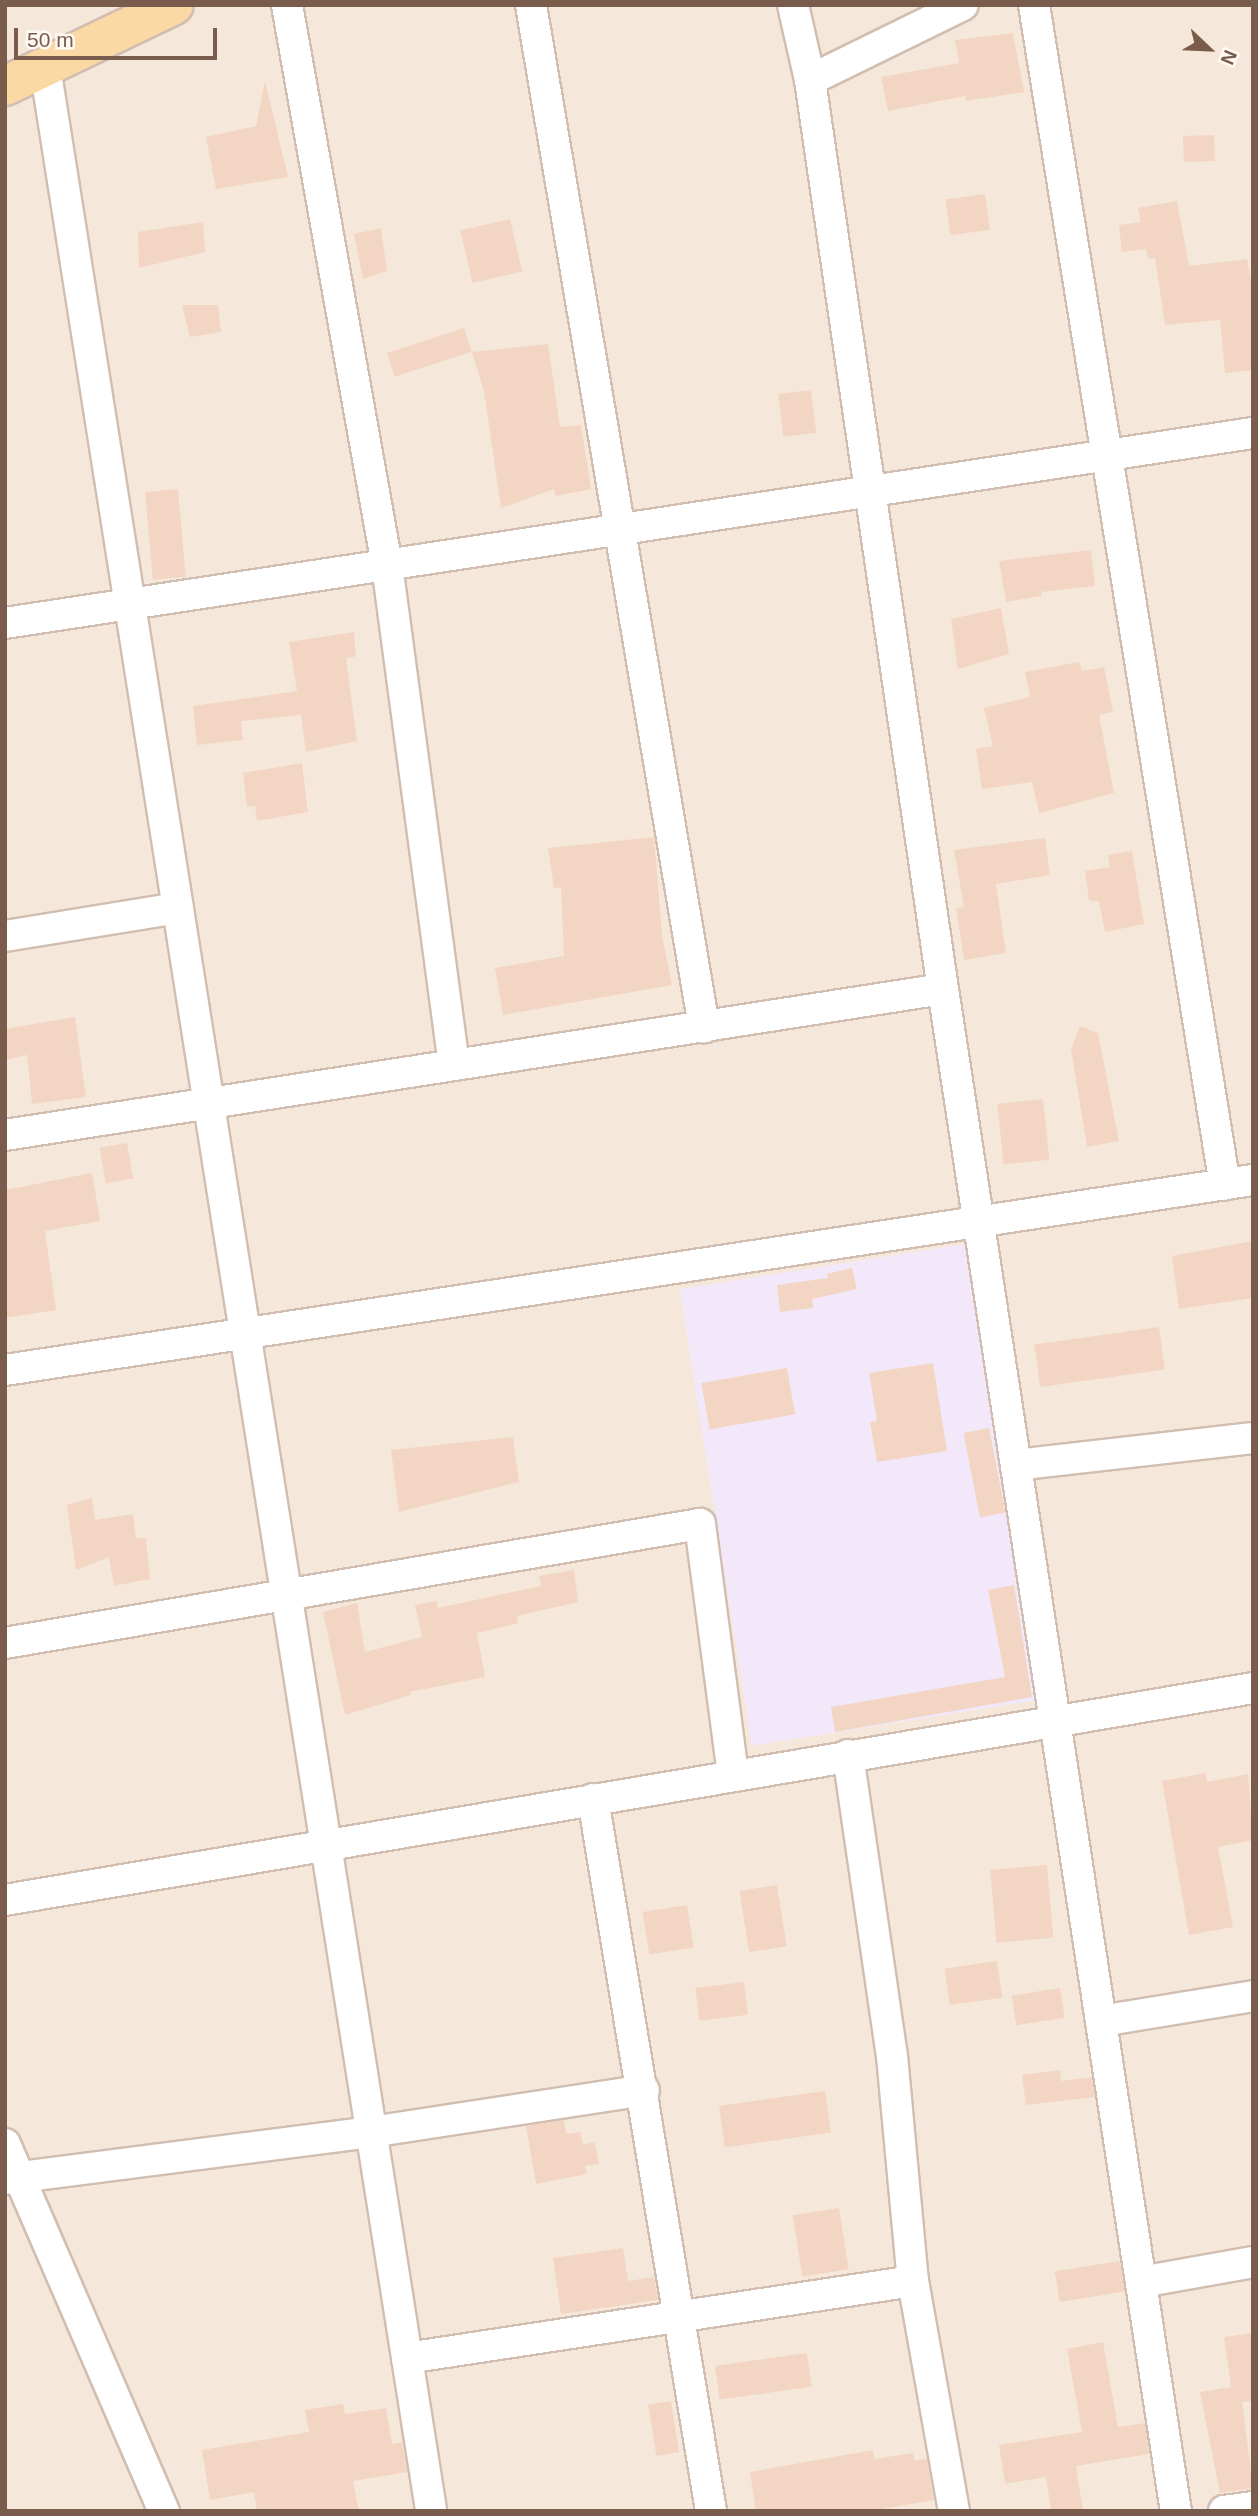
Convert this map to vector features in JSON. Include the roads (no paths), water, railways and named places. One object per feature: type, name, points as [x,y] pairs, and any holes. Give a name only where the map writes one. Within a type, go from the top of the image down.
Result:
[{"type":"main road","points":[[5,86],[174,5]]},
{"type":"street","points":[[287,5],[387,565],[454,1065]]},
{"type":"street","points":[[531,5],[704,1027]]},
{"type":"street","points":[[793,5],[810,80],[943,989],[1176,2511]]},
{"type":"street","points":[[810,80],[963,5]]},
{"type":"street","points":[[5,1370],[1239,1183],[1107,455],[1034,5]]},
{"type":"street","points":[[45,67],[431,2511]]},
{"type":"street","points":[[5,623],[1253,433]]},
{"type":"street","points":[[5,936],[178,908]]},
{"type":"street","points":[[5,1135],[943,989]]},
{"type":"street","points":[[1016,1465],[1253,1438]]},
{"type":"street","points":[[5,1643],[700,1524],[733,1775]]},
{"type":"street","points":[[5,1900],[1055,1719],[1253,1688]]},
{"type":"street","points":[[848,1755],[892,2056],[913,2281],[954,2511]]},
{"type":"street","points":[[593,1799],[644,2090],[710,2511]]},
{"type":"street","points":[[1101,2021],[1253,1996]]},
{"type":"street","points":[[13,2178],[370,2132],[644,2090]]},
{"type":"street","points":[[5,2144],[13,2178],[164,2511]]},
{"type":"street","points":[[1141,2282],[1253,2262]]},
{"type":"street","points":[[407,2358],[913,2281]]},
{"type":"street","points":[[1224,2511],[1253,2507]]}]
